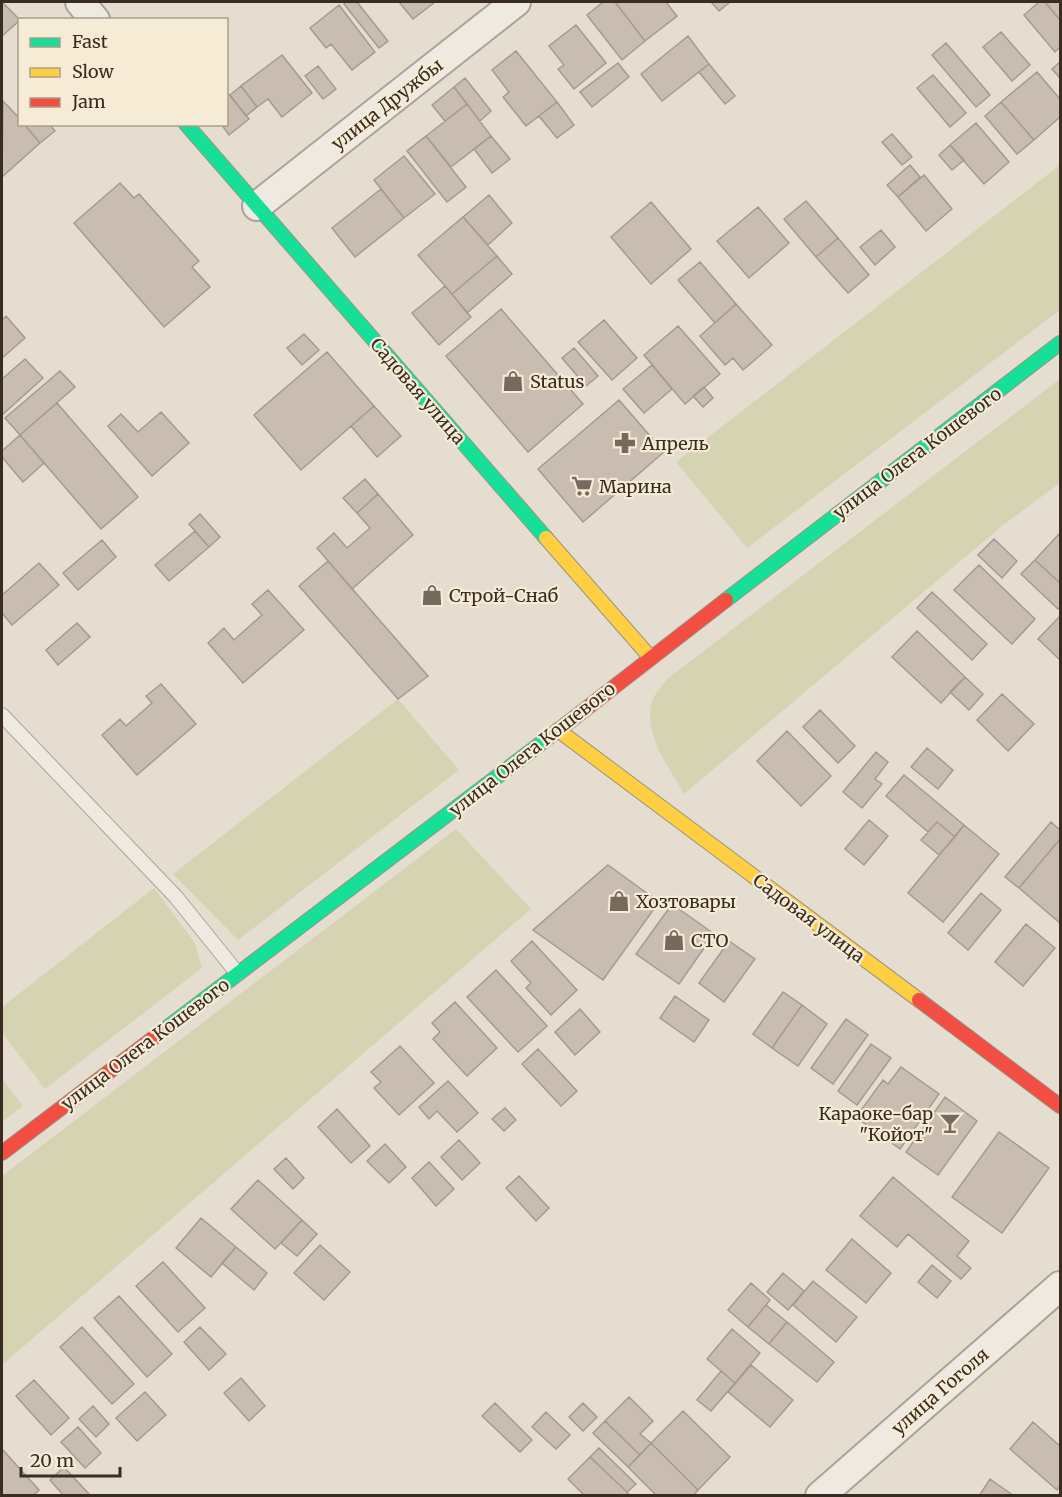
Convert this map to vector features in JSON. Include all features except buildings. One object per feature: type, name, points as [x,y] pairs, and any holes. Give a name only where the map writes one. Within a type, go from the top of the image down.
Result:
[{"type":"street","points":[[80,2],[93,18]]},
{"type":"street","name":"улица Дружбы","points":[[257,206],[516,2]]},
{"type":"street","name":"Садовая улица","points":[[188,126],[650,657]]},
{"type":"street","name":"улица Олега Кошевого","points":[[2,1153],[558,730],[1060,343]]},
{"type":"street","name":"Садовая улица","points":[[558,730],[1060,1106]]},
{"type":"street","name":"улица Гоголя","points":[[820,1496],[1060,1286]]},
{"type":"lane","points":[[2,715],[176,897],[238,974]]},
{"type":"green space","points":[[1060,165],[1060,310],[747,548],[676,462]]},
{"type":"green space","points":[[1060,379],[1060,483],[1002,526],[684,794],[659,750],[651,726],[652,702],[667,679]]},
{"type":"green space","points":[[398,699],[459,770],[238,940],[173,874]]},
{"type":"green space","points":[[456,829],[531,909],[2,1365],[2,1176]]},
{"type":"green space","points":[[154,888],[195,943],[202,968],[45,1089],[2,1033],[2,1007]]},
{"type":"green space","points":[[2,1078],[23,1106],[2,1122]]},
{"type":"traffic: fast","points":[[188,126],[546,538]]},
{"type":"traffic: fast","points":[[726,600],[1060,343]]},
{"type":"traffic: fast","points":[[164,1030],[565,725]]},
{"type":"traffic: slow","points":[[546,538],[650,657]]},
{"type":"traffic: slow","points":[[558,730],[919,1000]]},
{"type":"traffic: jam","points":[[565,725],[726,600]]},
{"type":"traffic: jam","points":[[919,1000],[1060,1106]]},
{"type":"traffic: jam","points":[[2,1153],[164,1030]]},
{"type":"place","name":"Status","points":[[513,381]]},
{"type":"place","name":"Апрель","points":[[625,443]]},
{"type":"place","name":"Марина","points":[[582,486]]},
{"type":"place","name":"Строй-Снаб","points":[[432,595]]},
{"type":"place","name":"Хозтовары","points":[[619,901]]},
{"type":"place","name":"СТО","points":[[674,940]]},
{"type":"place","name":"Караоке-бар \"Койот\"","points":[[950,1123]]}]
